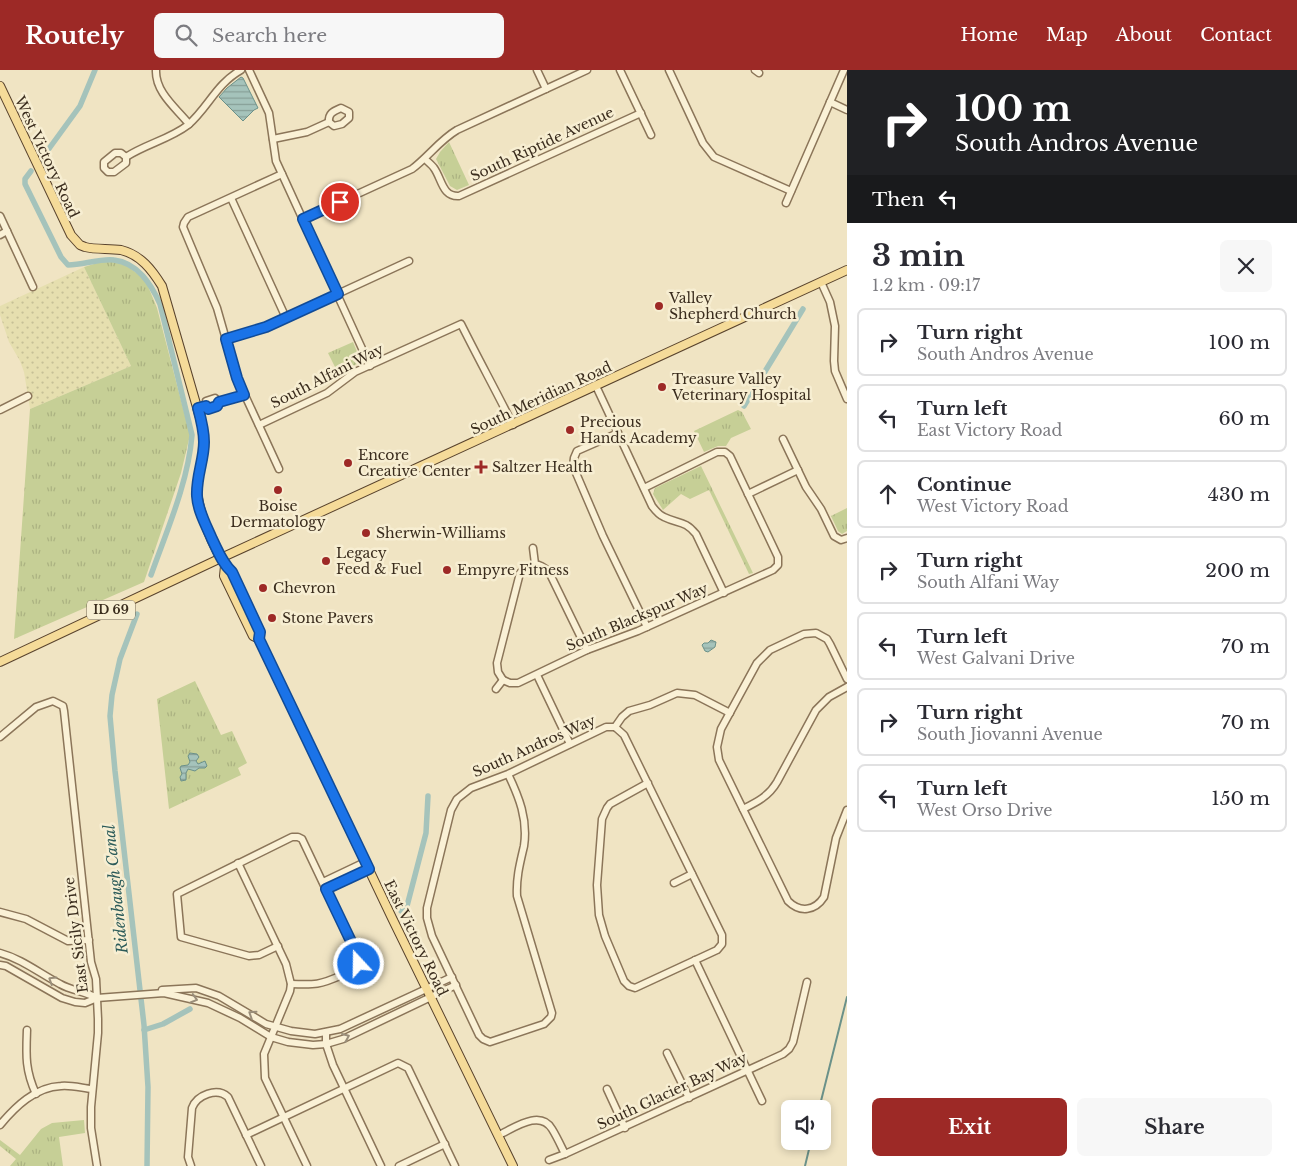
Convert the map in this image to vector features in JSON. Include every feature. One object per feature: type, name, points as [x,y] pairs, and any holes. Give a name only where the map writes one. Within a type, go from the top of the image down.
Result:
[{"type":"main road","name":"West Victory Road","points":[[0,86],[71,235],[80,245],[85,247],[121,250],[134,255],[149,267],[162,286],[202,407],[204,443],[197,484],[198,502],[202,518],[223,562]]},
{"type":"main road","name":"South Meridian Road","points":[[2,662],[223,562],[847,270]]},
{"type":"main road","name":"East Victory Road","points":[[223,562],[224,576],[253,636],[259,639],[367,866],[514,1166]]},
{"type":"street","points":[[156,70],[158,85],[162,92],[189,124]]},
{"type":"street","points":[[126,157],[138,149],[177,132],[189,124],[223,82],[241,70]]},
{"type":"street","points":[[249,70],[269,113],[276,161],[370,366]]},
{"type":"street","points":[[537,70],[546,89]]},
{"type":"street","points":[[303,219],[412,169],[450,134],[587,70]]},
{"type":"street","points":[[620,70],[651,135]]},
{"type":"street","points":[[670,70],[703,143],[714,158],[791,191]]},
{"type":"street","points":[[786,203],[844,70]]},
{"type":"street","points":[[830,102],[847,110]]},
{"type":"street","name":"South Riptide Avenue","points":[[425,159],[435,168],[446,192],[453,196],[459,196],[641,113]]},
{"type":"street","points":[[272,139],[307,132],[329,122]]},
{"type":"street","points":[[278,469],[237,378],[210,288],[184,231],[184,223],[188,217],[282,174]]},
{"type":"street","points":[[231,198],[286,318]]},
{"type":"street","points":[[0,216],[33,287]]},
{"type":"street","points":[[0,235],[7,231]]},
{"type":"street","points":[[226,339],[266,327],[409,262]]},
{"type":"street","points":[[821,282],[830,302],[835,326],[835,371],[847,399]]},
{"type":"street","name":"South Alfani Way","points":[[259,425],[327,393],[355,372],[461,324],[478,359],[490,376],[513,425]]},
{"type":"street","points":[[596,386],[652,506],[663,517],[683,522],[691,527],[724,592]]},
{"type":"street","points":[[202,407],[208,409],[217,406],[219,402],[244,395]]},
{"type":"street","points":[[0,410],[28,396]]},
{"type":"street","points":[[618,433],[577,451],[573,462],[575,471],[603,536],[647,627]]},
{"type":"street","points":[[783,439],[834,536],[838,539],[847,538]]},
{"type":"street","points":[[644,488],[718,452],[725,452],[730,456],[748,494],[798,470]]},
{"type":"street","name":"South Blackspur Way","points":[[503,680],[510,683],[518,683],[587,650],[647,627],[773,570],[778,565],[778,557],[748,494]]},
{"type":"street","points":[[533,548],[535,564]]},
{"type":"street","points":[[496,689],[503,680],[498,672],[498,663],[520,574],[527,567],[535,564],[543,566],[549,572],[587,650]]},
{"type":"street","points":[[847,679],[827,639],[816,633],[804,634],[776,647],[760,658],[718,735],[717,752],[719,760],[788,901],[798,908],[810,909],[821,903],[824,897],[836,838],[847,810]]},
{"type":"street","points":[[0,653],[2,662]]},
{"type":"street","points":[[537,675],[570,744]]},
{"type":"street","points":[[743,809],[761,800],[770,792],[816,710],[829,696],[847,687]]},
{"type":"street","name":"South Andros Way","points":[[452,977],[429,927],[427,908],[451,810],[457,799],[471,788],[508,774],[606,727],[615,727],[629,711],[645,707],[677,693],[684,692],[695,695],[730,713]]},
{"type":"street","name":"East Sicily Drive","points":[[0,737],[36,707],[48,702],[58,702],[62,706],[91,962],[96,979],[98,1033],[92,1089],[91,1123],[97,1166]]},
{"type":"street","points":[[615,727],[624,735],[648,783],[722,935],[722,944],[717,950],[638,987],[632,987],[624,981],[605,936],[598,904],[597,885],[602,819],[607,808],[616,800],[648,783]]},
{"type":"street","points":[[146,994],[164,993],[208,1003],[240,1018],[271,1037],[301,1044],[326,1044],[343,1039],[429,993],[452,977],[479,1035],[486,1041],[495,1042],[544,1024],[551,1017],[551,1010],[517,896],[517,877],[524,846],[525,826],[521,804],[508,774]]},
{"type":"street","points":[[278,946],[259,955],[249,956],[181,937],[177,894],[238,863],[298,837],[304,842],[358,956],[359,964],[354,969],[324,983],[314,985],[291,984]]},
{"type":"street","points":[[238,863],[286,964],[291,984],[264,1054],[264,1078],[307,1166]]},
{"type":"street","points":[[323,882],[367,866]]},
{"type":"street","points":[[326,889],[367,866]]},
{"type":"street","points":[[674,883],[692,874]]},
{"type":"street","points":[[0,912],[26,919],[68,941],[89,940]]},
{"type":"street","points":[[0,952],[12,956],[60,985],[73,991],[86,992],[96,998]]},
{"type":"street","points":[[695,960],[762,1101]]},
{"type":"street","points":[[0,964],[62,998],[75,1002],[85,1003],[96,998],[132,996],[180,988],[196,988],[219,996],[266,1024],[302,1033],[326,1033],[340,1029],[429,993],[456,985]]},
{"type":"street","name":"South Glacier Bay Way","points":[[549,1160],[625,1128],[782,1054],[789,1049],[793,1042],[807,982]]},
{"type":"street","points":[[27,1030],[25,1056],[28,1075],[36,1094]]},
{"type":"street","points":[[326,1033],[326,1044],[332,1065],[381,1166]]},
{"type":"street","points":[[667,1053],[689,1098]]},
{"type":"street","points":[[246,1135],[394,1064],[402,1064],[408,1068],[455,1166]]},
{"type":"street","points":[[0,1125],[15,1108],[36,1094],[60,1086],[92,1089]]},
{"type":"street","points":[[607,1089],[625,1128]]},
{"type":"street","points":[[191,1166],[188,1157],[194,1102],[212,1093],[220,1092],[228,1097],[261,1166]]},
{"type":"street","points":[[499,1135],[531,1120],[543,1120],[552,1127],[565,1154]]},
{"type":"street","points":[[399,1166],[445,1144]]},
{"type":"shaded area","points":[[84,267],[131,366],[30,409],[24,372],[9,342],[0,315],[0,306]]},
{"type":"green space","points":[[449,142],[469,185],[457,190],[450,186],[436,159]]},
{"type":"green space","points":[[107,260],[124,264],[145,279],[157,308],[190,435],[181,473],[144,582],[14,639],[30,409],[131,366],[84,267]]},
{"type":"green space","points":[[353,342],[360,362],[339,375],[328,353]]},
{"type":"green space","points":[[738,410],[742,412],[751,429],[731,438],[726,446],[718,446],[704,452],[694,431]]},
{"type":"green space","points":[[701,466],[753,573],[749,574],[709,490],[690,499],[681,494],[663,510],[653,494],[655,488]]},
{"type":"green space","points":[[847,508],[847,531],[842,534],[838,531],[831,516]]},
{"type":"green space","points":[[195,681],[221,735],[232,731],[247,763],[238,768],[241,775],[169,809],[157,699]]},
{"type":"green space","points":[[84,1120],[85,1133],[59,1137],[63,1166],[10,1166],[16,1159],[0,1146],[0,1140],[20,1155],[41,1129],[52,1123]]},
{"type":"water","points":[[241,77],[258,108],[243,121],[219,97]]},
{"type":"water","points":[[711,640],[716,642],[715,647],[708,652],[705,651],[702,645]]},
{"type":"water","points":[[190,753],[197,754],[199,757],[196,761],[198,764],[205,761],[207,766],[195,771],[188,769],[186,780],[181,781],[180,777],[182,774],[180,768],[181,766],[188,765],[190,762],[188,756]]},
{"type":"waterway","name":"Ridenbaugh Canal","points":[[40,161],[80,106],[95,70]]},
{"type":"waterway","name":"Ridenbaugh Canal","points":[[31,171],[25,179],[25,184],[61,257],[68,265],[103,260],[114,260],[130,265],[148,282],[160,304],[192,435],[190,453],[181,489],[151,575]]},
{"type":"waterway","points":[[744,406],[803,309]]},
{"type":"waterway","name":"Ridenbaugh Canal","points":[[137,614],[120,659],[112,695],[110,716],[144,1025],[148,1087],[147,1166]]},
{"type":"waterway","points":[[401,911],[407,906],[426,833],[428,796]]},
{"type":"waterway","points":[[821,1100],[847,997]]},
{"type":"waterway","points":[[144,1030],[163,1024],[190,1009]]},
{"type":"waterway","points":[[805,1166],[809,1150]]},
{"type":"place","name":"Valley Shepherd Church","points":[[659,306]]},
{"type":"place","name":"Treasure Valley Veterinary Hospital","points":[[662,387]]},
{"type":"place","name":"Precious Hands Academy","points":[[570,430]]},
{"type":"place","name":"Encore Creative Center","points":[[348,463]]},
{"type":"place","name":"Saltzer Health","points":[[481,467]]},
{"type":"place","name":"Boise Dermatology","points":[[278,490]]},
{"type":"place","name":"Sherwin-Williams","points":[[366,533]]},
{"type":"place","name":"Legacy Feed & Fuel","points":[[326,561]]},
{"type":"place","name":"Empyre Fitness","points":[[447,570]]},
{"type":"place","name":"Chevron","points":[[263,588]]},
{"type":"place","name":"Stone Pavers","points":[[272,618]]},
{"type":"route","points":[[340,202],[303,219],[338,294],[266,327],[226,339],[244,395],[219,402],[217,406],[208,409],[206,406],[198,408],[203,428],[204,443],[197,484],[197,497],[202,518],[208,531],[225,566],[232,572],[260,632],[259,639],[369,869],[326,889],[358,956],[359,964]]}]
